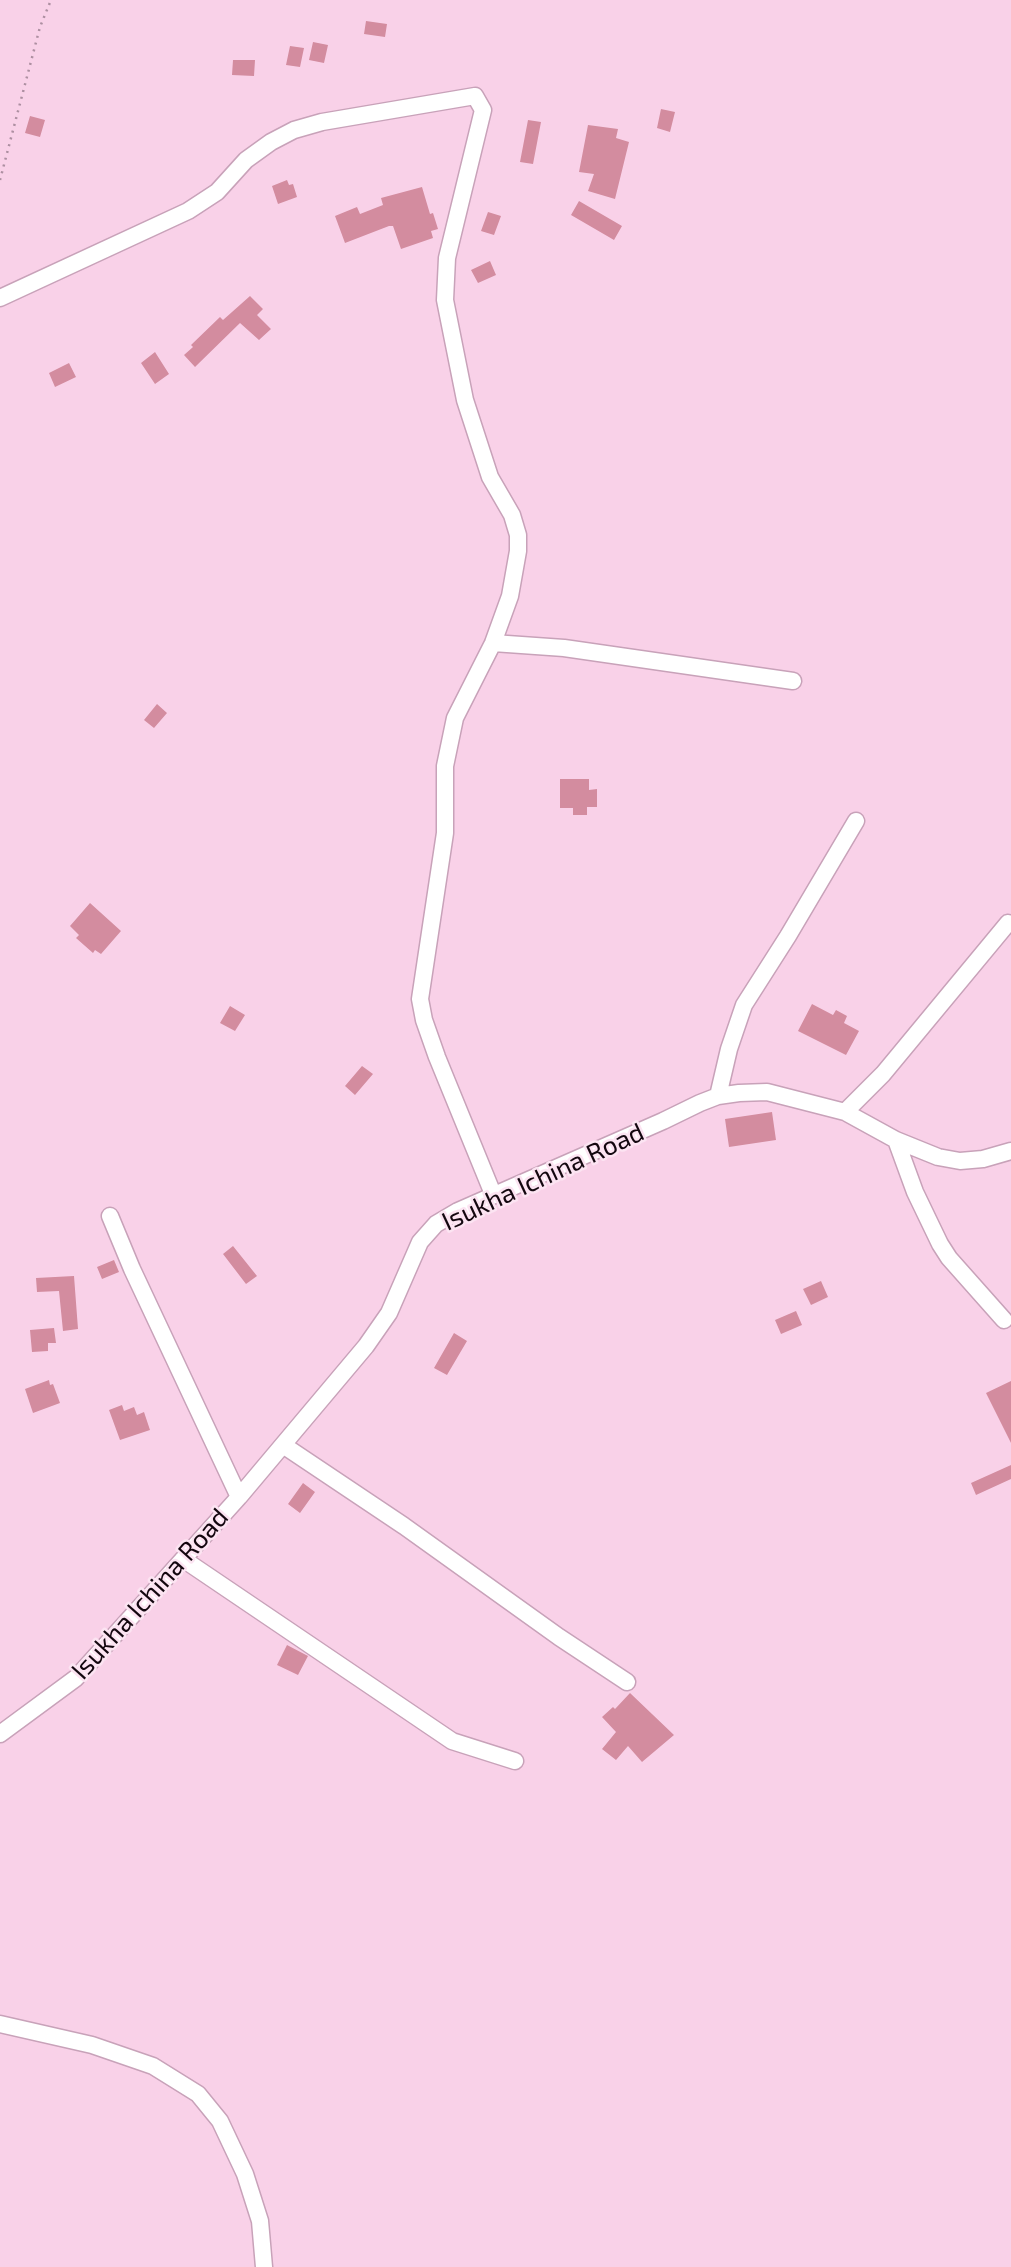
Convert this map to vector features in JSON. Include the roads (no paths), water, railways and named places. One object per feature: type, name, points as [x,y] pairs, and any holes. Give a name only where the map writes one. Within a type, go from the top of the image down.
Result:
[{"type":"street","points":[[0,298],[188,211],[216,192],[246,160],[294,130],[323,122],[475,96],[483,110],[447,258],[445,300],[465,400],[490,477],[512,515],[518,535],[518,551],[510,596],[493,643],[470,685],[452,730],[445,766],[445,833],[420,999],[437,1057],[493,1194]]},
{"type":"street","points":[[493,643],[564,648],[793,681]]},
{"type":"street","points":[[718,1096],[729,1049],[744,1005],[856,821]]},
{"type":"street","points":[[845,1112],[883,1074],[1008,923]]},
{"type":"street","name":"Isukha Ichina Road","points":[[0,1734],[76,1678],[239,1497],[366,1346],[389,1313],[420,1242],[436,1224],[493,1194],[718,1096],[767,1091],[845,1112],[896,1140],[938,1157],[960,1161],[983,1159],[1011,1151]]},
{"type":"street","points":[[896,1140],[915,1192],[940,1244],[1004,1321]]},
{"type":"street","points":[[110,1216],[132,1269],[239,1497]]},
{"type":"street","points":[[283,1445],[627,1682]]},
{"type":"street","points":[[183,1559],[452,1741],[515,1760]]},
{"type":"street","points":[[0,2024],[92,2045],[153,2066],[198,2094],[220,2121],[246,2174],[260,2221],[264,2267]]}]
